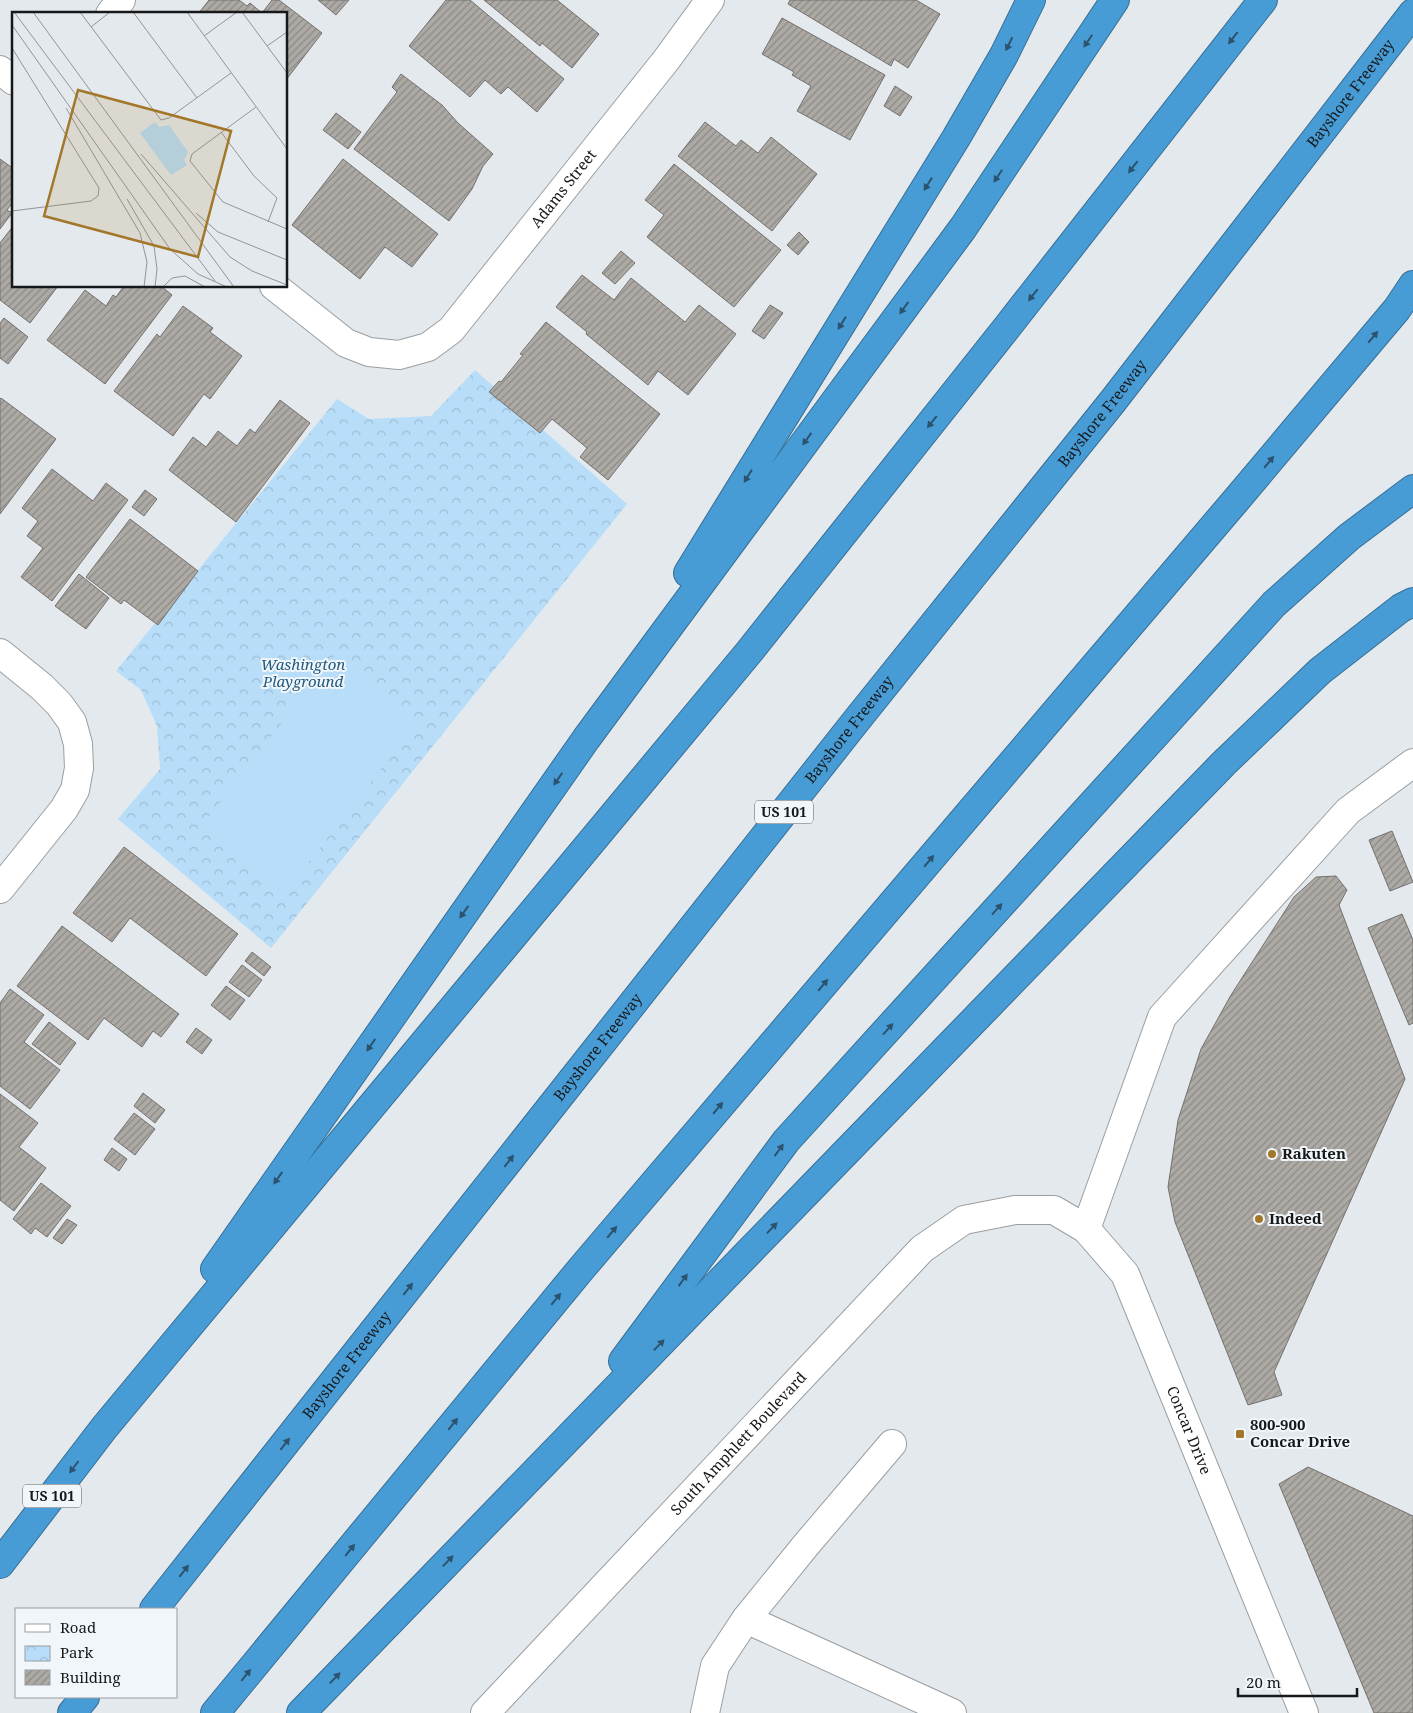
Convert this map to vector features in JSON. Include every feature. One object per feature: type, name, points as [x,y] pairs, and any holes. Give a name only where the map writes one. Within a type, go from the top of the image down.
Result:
[{"type":"highway","points":[[586,739],[956,138],[1004,55],[1031,0]]},
{"type":"highway","points":[[104,1428],[586,739],[963,228],[1115,0]]},
{"type":"highway","name":"US 101","points":[[0,1564],[104,1428],[749,652],[1008,326],[1262,0]]},
{"type":"highway","name":"Bayshore Freeway","points":[[155,1608],[856,721],[1119,393],[1413,13]]},
{"type":"highway","points":[[215,1713],[581,1269],[1237,499],[1397,309],[1413,285]]},
{"type":"highway","points":[[560,1446],[786,1141],[1274,604],[1349,537],[1413,490]]},
{"type":"highway","points":[[301,1713],[1224,763],[1320,671],[1401,608],[1413,602]]},
{"type":"highway","points":[[72,1713],[84,1698]]},
{"type":"street","points":[[112,12],[121,0]]},
{"type":"street","name":"Adams Street","points":[[277,288],[346,343],[369,352],[399,355],[428,347],[451,330],[667,60],[710,0]]},
{"type":"street","points":[[0,70],[12,79]]},
{"type":"street","points":[[0,653],[60,704],[72,722],[78,744],[79,768],[76,790],[64,809],[0,890]]},
{"type":"street","points":[[1086,1229],[1162,1017],[1348,811],[1413,763]]},
{"type":"street","name":"Concar Drive","points":[[1015,1210],[1054,1210],[1086,1229],[1126,1274],[1304,1713]]},
{"type":"street","name":"South Amphlett Boulevard","points":[[485,1713],[922,1249],[964,1220],[1015,1210]]},
{"type":"street","points":[[705,1713],[714,1666],[746,1619],[892,1444]]},
{"type":"street","points":[[746,1619],[952,1713]]},
{"type":"green space","name":"Washington Playground","points":[[475,370],[627,504],[271,948],[118,819],[160,769],[157,726],[141,690],[116,671],[337,399],[369,419],[431,416]]},
{"type":"green space","points":[[334,656],[418,721],[284,894],[200,828]]},
{"type":"building","points":[[209,0],[239,0],[247,6],[250,3],[261,12],[200,12]]},
{"type":"building","points":[[272,0],[279,0],[322,33],[288,77],[288,12],[263,12]]},
{"type":"building","points":[[318,0],[349,0],[336,15]]},
{"type":"building","points":[[446,0],[470,0],[564,79],[537,112],[508,87],[501,94],[485,80],[470,97],[409,46]]},
{"type":"building","points":[[484,0],[557,0],[599,34],[572,68],[542,43],[540,46]]},
{"type":"building","points":[[790,0],[916,0],[940,14],[908,68],[894,59],[891,66],[788,4]]},
{"type":"building","points":[[782,18],[885,75],[850,140],[797,111],[811,86],[792,75],[794,72],[762,54]]},
{"type":"building","points":[[401,74],[442,105],[458,123],[493,154],[483,166],[472,189],[449,221],[354,149],[397,92],[392,87]]},
{"type":"building","points":[[895,86],[912,97],[900,116],[884,106]]},
{"type":"building","points":[[336,113],[361,132],[348,149],[323,130]]},
{"type":"building","points":[[705,122],[736,146],[741,140],[758,153],[771,137],[817,174],[772,231],[678,156]]},
{"type":"building","points":[[0,159],[12,168],[12,204],[7,210],[12,213],[0,229]]},
{"type":"building","points":[[343,159],[438,234],[412,267],[385,247],[360,279],[292,225]]},
{"type":"building","points":[[674,164],[781,250],[734,307],[647,237],[664,215],[645,200]]},
{"type":"building","points":[[12,228],[12,288],[56,288],[30,323],[0,300],[0,243]]},
{"type":"building","points":[[799,232],[809,242],[798,255],[787,245]]},
{"type":"building","points":[[621,251],[635,263],[615,284],[602,273]]},
{"type":"building","points":[[582,275],[614,300],[631,278],[685,322],[699,305],[736,334],[688,395],[658,371],[648,385],[556,307]]},
{"type":"building","points":[[123,288],[163,288],[172,295],[105,384],[47,340],[85,290],[106,306],[113,295],[116,297]]},
{"type":"building","points":[[770,305],[783,313],[764,339],[752,331]]},
{"type":"building","points":[[183,306],[213,328],[210,332],[242,356],[210,399],[204,394],[173,436],[114,391],[157,334],[160,337]]},
{"type":"building","points":[[4,318],[28,337],[8,364],[0,358],[0,323]]},
{"type":"building","points":[[546,322],[660,414],[608,480],[580,457],[587,448],[552,419],[540,433],[489,392],[499,381],[501,382],[523,355],[520,354]]},
{"type":"building","points":[[0,399],[56,439],[0,514]]},
{"type":"building","points":[[280,400],[310,423],[236,522],[169,470],[193,437],[206,447],[218,431],[237,446],[250,429],[255,433]]},
{"type":"building","points":[[52,469],[93,501],[106,483],[128,500],[52,601],[21,577],[43,548],[27,536],[38,521],[22,508]]},
{"type":"building","points":[[145,490],[157,499],[144,516],[132,507]]},
{"type":"building","points":[[130,519],[198,571],[158,625],[124,600],[121,604],[86,577]]},
{"type":"building","points":[[79,574],[109,598],[86,629],[55,606]]},
{"type":"building","points":[[1392,831],[1413,882],[1390,891],[1369,840]]},
{"type":"building","points":[[124,847],[238,934],[206,976],[130,918],[112,942],[73,913]]},
{"type":"building","name":"Rakuten","points":[[1336,876],[1347,890],[1339,905],[1405,1079],[1274,1372],[1282,1395],[1248,1405],[1175,1222],[1168,1187],[1178,1120],[1201,1049],[1231,995],[1294,897],[1316,877]]},
{"type":"building","points":[[1402,914],[1413,940],[1413,1023],[1409,1025],[1368,928]]},
{"type":"building","points":[[62,926],[179,1014],[161,1037],[153,1031],[142,1047],[104,1018],[88,1040],[17,986]]},
{"type":"building","points":[[252,952],[271,967],[264,976],[245,961]]},
{"type":"building","points":[[242,965],[262,980],[249,997],[229,982]]},
{"type":"building","points":[[226,986],[245,1000],[230,1020],[211,1005]]},
{"type":"building","points":[[10,989],[44,1015],[24,1042],[60,1070],[30,1109],[0,1086],[0,1003]]},
{"type":"building","points":[[49,1022],[76,1043],[60,1065],[32,1044]]},
{"type":"building","points":[[196,1028],[212,1040],[202,1054],[186,1042]]},
{"type":"building","points":[[143,1093],[165,1110],[155,1123],[134,1106]]},
{"type":"building","points":[[0,1094],[38,1123],[19,1147],[46,1168],[14,1211],[0,1200]]},
{"type":"building","points":[[134,1113],[155,1129],[135,1155],[114,1139]]},
{"type":"building","points":[[112,1148],[127,1159],[119,1171],[104,1160]]},
{"type":"building","points":[[41,1183],[71,1206],[47,1237],[35,1228],[31,1234],[13,1219]]},
{"type":"building","points":[[67,1219],[77,1225],[62,1244],[53,1238]]},
{"type":"building","points":[[1308,1467],[1413,1516],[1413,1713],[1374,1713],[1279,1484]]},
{"type":"place","name":"Rakuten","points":[[1272,1154]]},
{"type":"place","name":"Indeed","points":[[1259,1219]]},
{"type":"place","name":"800-900 Concar Drive","points":[[1240,1434]]}]
